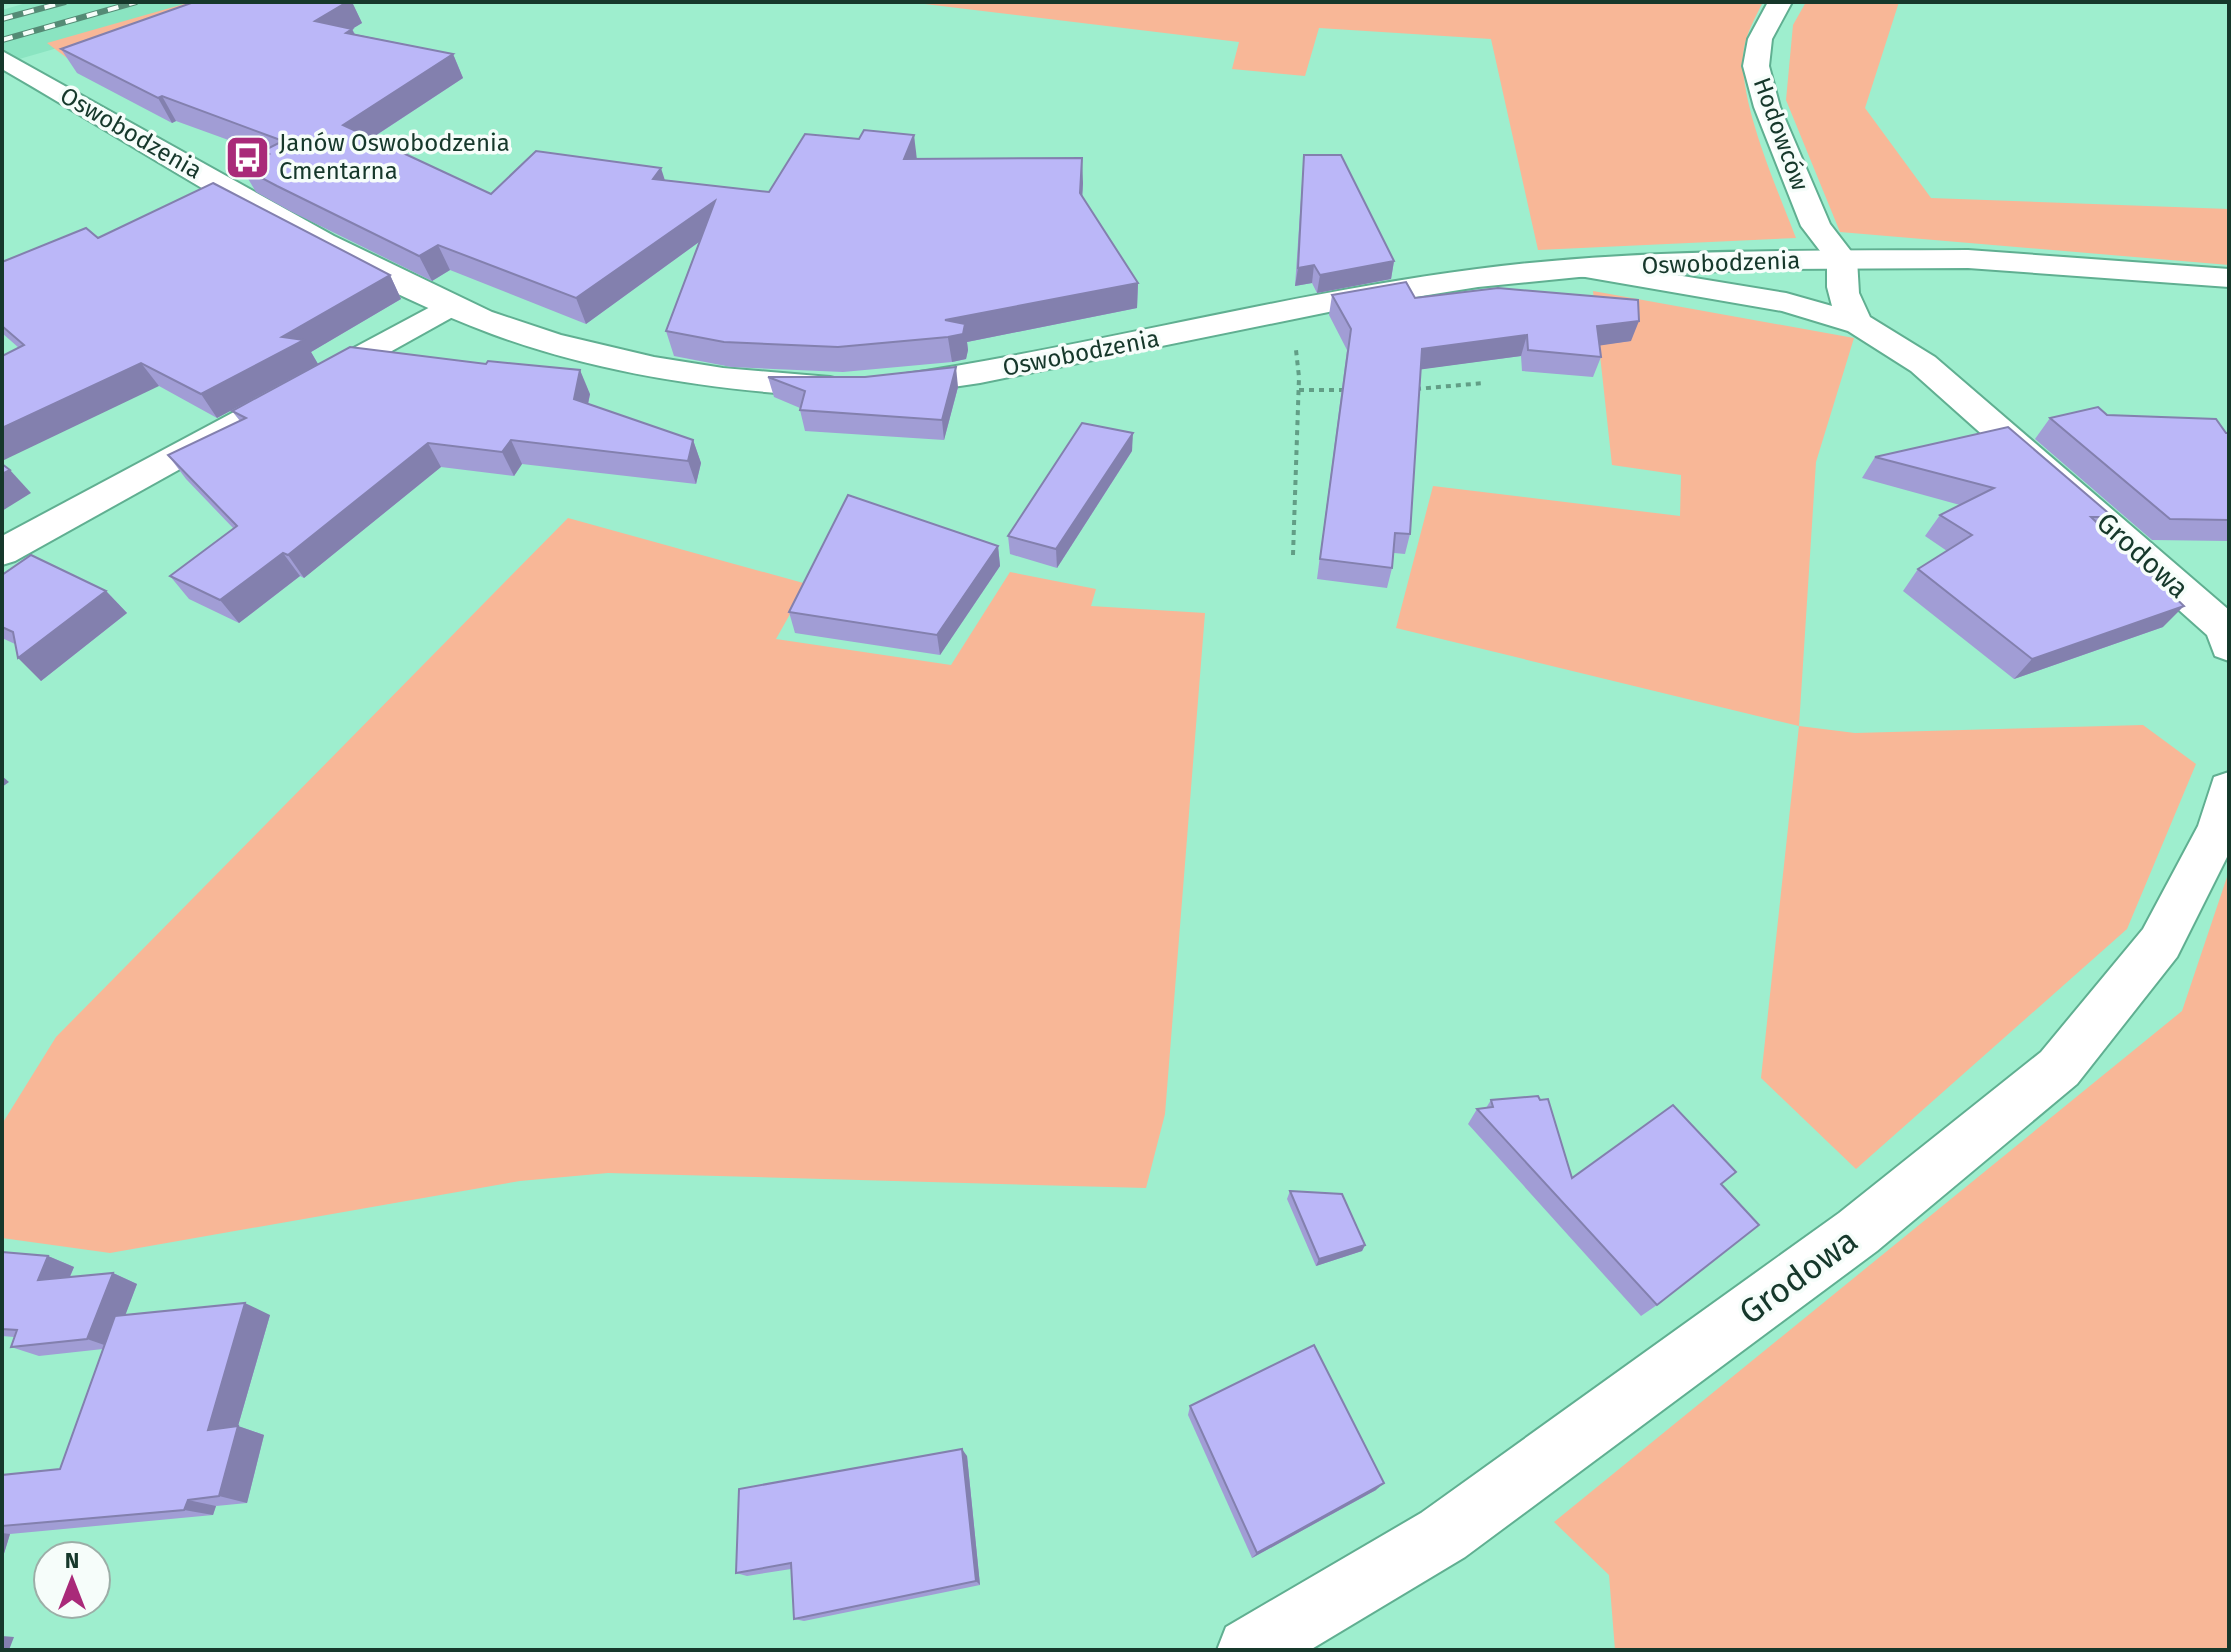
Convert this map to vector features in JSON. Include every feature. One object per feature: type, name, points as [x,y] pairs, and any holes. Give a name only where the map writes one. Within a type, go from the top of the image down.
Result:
[{"type":"street","name":"Hodowców","points":[[1780,2],[1760,39],[1756,66],[1767,107],[1816,226],[1842,259]]},
{"type":"street","name":"Oswobodzenia","points":[[2,59],[325,243],[449,306],[547,342],[673,371],[738,382],[867,386],[980,373],[1478,278],[1579,268],[1770,260],[1968,259],[2229,278]]},
{"type":"street","points":[[1842,259],[1840,287],[1851,313]]},
{"type":"street","points":[[1770,260],[1760,264],[1761,276],[1765,285],[1786,302]]},
{"type":"street","name":"Grodowa","points":[[1770,260],[1923,364],[2228,635]]},
{"type":"street","name":"Grodowa","points":[[1579,268],[1851,313]]},
{"type":"street","points":[[2,552],[449,306]]},
{"type":"street","name":"Grodowa","points":[[1249,1650],[1455,1526],[1858,1232],[2059,1068],[2160,943],[2220,827],[2229,789]]},
{"type":"path","points":[[1282,313],[1295,342],[1299,390],[1293,555]]},
{"type":"path","points":[[1411,389],[1484,383]]},
{"type":"path","points":[[1299,390],[1355,390]]},
{"type":"shaded area","points":[[30,2],[217,2],[2,64],[2,10]]},
{"type":"shaded area","points":[[191,2],[239,2],[67,58],[47,43]]},
{"type":"shaded area","points":[[908,2],[1763,2],[1744,48],[1746,92],[1760,144],[1796,238],[1538,250],[1491,39],[1319,28],[1305,76],[1232,69],[1239,42]]},
{"type":"shaded area","points":[[1806,2],[1899,2],[1865,108],[1931,198],[2229,209],[2229,265],[1840,232],[1786,100],[1793,25]]},
{"type":"shaded area","points":[[1593,291],[1854,338],[1816,462],[1799,726],[1396,628],[1433,486],[1680,516],[1681,475],[1612,465]]},
{"type":"shaded area","points":[[568,518],[807,584],[776,639],[951,665],[1010,572],[1096,589],[1091,606],[1205,613],[1165,1114],[1146,1188],[608,1173],[520,1181],[110,1253],[2,1238],[2,1124],[56,1037]]},
{"type":"shaded area","points":[[2143,725],[2196,764],[2127,929],[1856,1169],[1761,1078],[1799,726],[1855,733]]},
{"type":"shaded area","points":[[2229,871],[2229,1650],[1615,1650],[1609,1575],[1554,1522],[2182,1011]]},
{"type":"building","points":[[194,2],[347,2],[315,21],[352,29],[346,33],[453,54],[343,125],[491,194],[536,151],[661,168],[653,179],[769,192],[805,134],[859,139],[864,130],[914,135],[904,159],[1082,158],[1080,193],[1138,283],[945,320],[965,324],[963,334],[948,337],[838,347],[724,342],[666,331],[715,201],[576,298],[438,245],[419,256],[241,167],[269,154],[263,151],[283,141],[162,96],[158,98],[61,49]]},
{"type":"building","points":[[1304,155],[1341,155],[1394,261],[1320,275],[1314,265],[1298,268]]},
{"type":"building","points":[[213,183],[390,275],[282,337],[304,340],[201,394],[141,363],[2,428],[2,356],[24,345],[2,326],[2,262],[86,228],[98,238]]},
{"type":"building","points":[[1406,282],[1415,298],[1498,288],[1638,300],[1639,321],[1597,326],[1601,357],[1528,350],[1527,335],[1422,349],[1410,534],[1395,533],[1392,568],[1320,559],[1351,329],[1332,295]]},
{"type":"building","points":[[350,347],[486,364],[488,361],[580,370],[574,399],[693,440],[688,461],[511,440],[502,452],[428,443],[288,555],[283,553],[220,600],[170,576],[237,526],[168,455],[246,418],[232,411]]},
{"type":"building","points":[[956,367],[942,420],[800,410],[805,391],[768,377],[865,377]]},
{"type":"building","points":[[2098,407],[2107,415],[2216,419],[2229,433],[2229,520],[2170,519],[2050,418]]},
{"type":"building","points":[[1082,423],[1133,433],[1056,549],[1008,536]]},
{"type":"building","points":[[2008,427],[2113,517],[2091,517],[2184,606],[2032,659],[1918,569],[1972,535],[1940,515],[1994,488],[1875,457]]},
{"type":"building","points":[[848,495],[998,546],[937,635],[789,612]]},
{"type":"building","points":[[31,555],[106,591],[18,658],[13,632],[2,627],[2,575]]},
{"type":"building","points":[[1538,1096],[1540,1100],[1548,1099],[1572,1178],[1673,1105],[1736,1172],[1721,1184],[1759,1225],[1657,1305],[1477,1109],[1493,1107],[1491,1100]]},
{"type":"building","points":[[1290,1191],[1342,1194],[1365,1245],[1319,1259]]},
{"type":"building","points":[[2,1252],[48,1256],[38,1280],[113,1273],[87,1339],[11,1347],[17,1330],[2,1329]]},
{"type":"building","points":[[245,1303],[208,1430],[238,1426],[219,1496],[188,1500],[184,1510],[2,1526],[2,1475],[60,1469],[115,1316]]},
{"type":"building","points":[[1314,1345],[1384,1483],[1257,1553],[1190,1406]]},
{"type":"building","points":[[962,1449],[976,1581],[794,1619],[791,1563],[736,1573],[739,1489]]},
{"type":"railway","points":[[2,19],[65,2]]},
{"type":"railway","points":[[2,40],[136,2]]},
{"type":"place","name":"Janów Oswobodzenia Cmentarna","points":[[248,157]]}]
